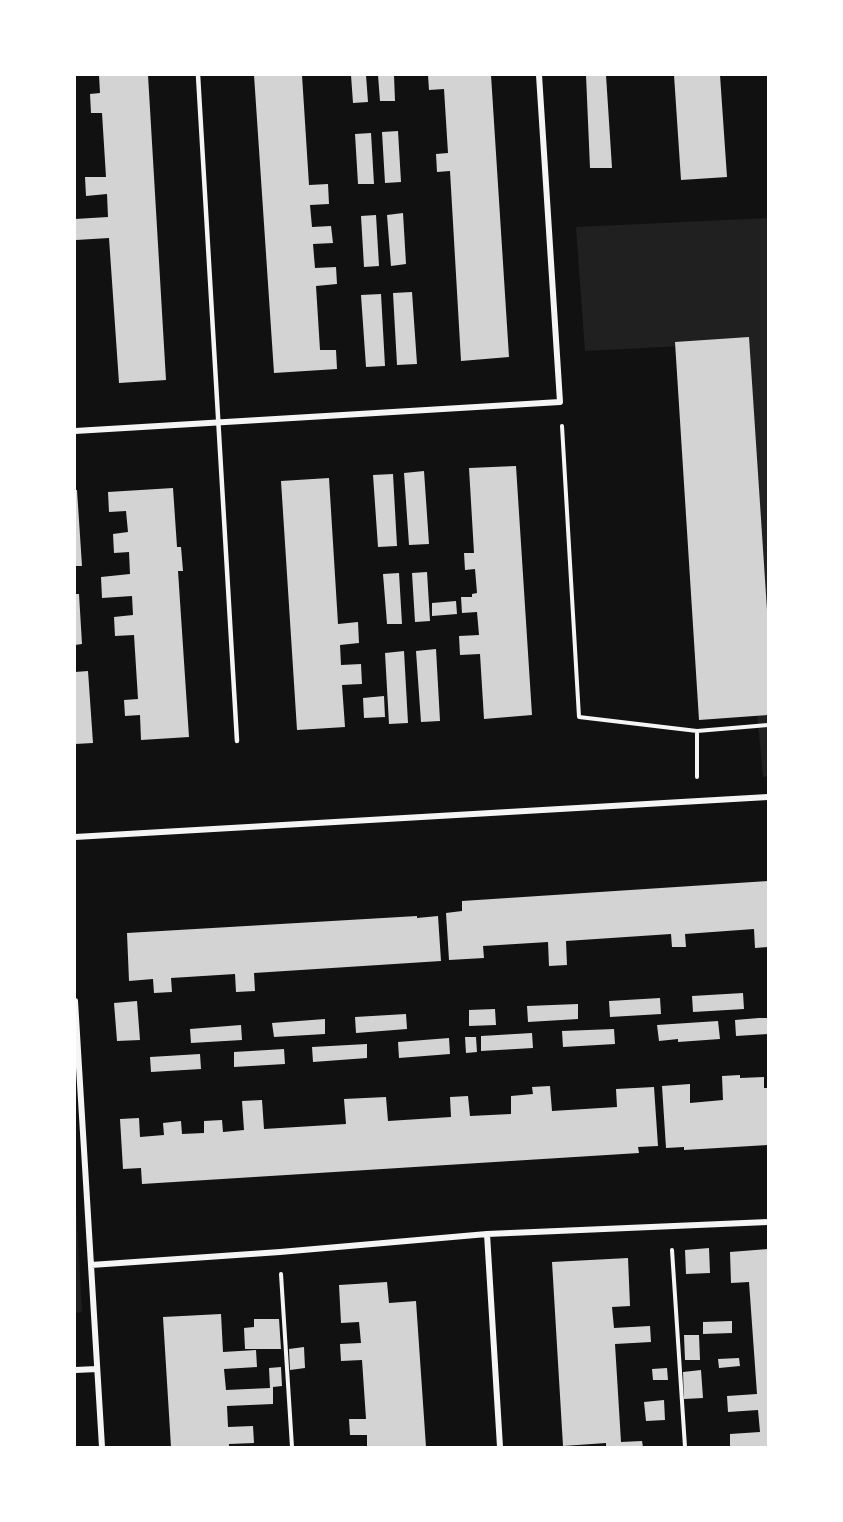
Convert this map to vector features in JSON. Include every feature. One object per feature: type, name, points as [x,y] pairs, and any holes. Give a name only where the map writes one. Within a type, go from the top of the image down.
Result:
[{"type":"street","points":[[75,431],[560,402],[539,75]]},
{"type":"street","points":[[75,837],[768,797]]},
{"type":"street","points":[[75,1001],[102,1447]]},
{"type":"street","points":[[91,1265],[487,1234],[768,1222]]},
{"type":"street","points":[[487,1234],[500,1447]]},
{"type":"street","points":[[75,1370],[97,1369]]},
{"type":"lane","points":[[198,75],[237,741]]},
{"type":"path","points":[[560,402],[579,717],[697,731],[768,725]]},
{"type":"path","points":[[697,731],[698,801]]},
{"type":"path","points":[[671,1227],[685,1447]]},
{"type":"path","points":[[280,1252],[292,1447]]},
{"type":"shaded area","points":[[768,218],[768,776],[763,777],[723,344],[585,351],[576,227]]},
{"type":"shaded area","points":[[75,1187],[82,1312],[75,1313]]},
{"type":"building","points":[[99,75],[148,75],[166,380],[119,383],[109,238],[76,240],[75,219],[108,217],[107,194],[86,196],[85,177],[106,177],[102,113],[91,113],[90,94],[100,93]]},
{"type":"building","points":[[254,75],[302,75],[309,185],[328,184],[329,204],[310,205],[312,227],[331,226],[333,243],[313,244],[315,268],[336,267],[337,284],[316,286],[320,350],[336,350],[337,369],[274,373]]},
{"type":"building","points":[[351,75],[366,75],[368,102],[353,103]]},
{"type":"building","points":[[378,75],[394,75],[395,101],[380,101]]},
{"type":"building","points":[[428,75],[491,75],[509,357],[461,361],[450,171],[437,172],[436,154],[448,153],[444,89],[429,90]]},
{"type":"building","points":[[586,75],[606,75],[612,168],[590,168]]},
{"type":"building","points":[[674,75],[720,75],[727,177],[681,180]]},
{"type":"building","points":[[398,131],[401,182],[385,183],[382,132]]},
{"type":"building","points":[[371,133],[374,184],[358,184],[355,134]]},
{"type":"building","points":[[403,213],[406,264],[391,266],[387,215]]},
{"type":"building","points":[[376,215],[379,266],[364,267],[361,216]]},
{"type":"building","points":[[412,292],[417,364],[397,365],[393,293]]},
{"type":"building","points":[[381,294],[385,366],[366,367],[361,295]]},
{"type":"building","points":[[749,337],[768,625],[768,715],[699,720],[675,342]]},
{"type":"building","points":[[516,466],[532,715],[484,719],[480,654],[460,655],[459,636],[479,635],[477,612],[462,613],[461,597],[472,597],[472,594],[477,593],[475,569],[465,570],[464,553],[474,553],[469,468]]},
{"type":"building","points":[[424,471],[429,544],[409,545],[404,473]]},
{"type":"building","points":[[393,474],[397,546],[378,547],[373,475]]},
{"type":"building","points":[[329,478],[338,624],[358,622],[359,643],[340,645],[341,665],[361,664],[362,684],[342,685],[345,727],[297,730],[281,481]]},
{"type":"building","points":[[173,488],[177,547],[181,547],[183,571],[178,571],[189,737],[141,740],[140,715],[125,716],[124,700],[138,699],[134,635],[115,636],[114,617],[133,615],[132,596],[102,598],[101,577],[130,574],[129,552],[114,553],[113,534],[128,532],[126,511],[109,512],[108,492]]},
{"type":"building","points":[[75,490],[77,490],[82,566],[75,566]]},
{"type":"building","points":[[427,572],[430,621],[415,622],[412,573]]},
{"type":"building","points":[[399,573],[402,624],[387,624],[383,574]]},
{"type":"building","points":[[75,594],[79,594],[82,644],[75,645]]},
{"type":"building","points":[[456,601],[457,614],[432,616],[432,603]]},
{"type":"building","points":[[436,649],[440,721],[421,722],[416,651]]},
{"type":"building","points":[[404,651],[408,723],[389,724],[385,653]]},
{"type":"building","points":[[88,671],[93,743],[75,744],[75,672]]},
{"type":"building","points":[[384,696],[385,717],[364,718],[363,698]]},
{"type":"building","points":[[768,881],[768,947],[755,948],[754,929],[685,934],[686,947],[672,947],[671,934],[566,941],[567,965],[549,966],[548,942],[483,946],[484,958],[449,960],[446,913],[462,911],[462,901]]},
{"type":"building","points":[[417,916],[417,918],[438,916],[441,961],[254,973],[255,991],[236,992],[235,974],[171,978],[172,992],[154,993],[153,979],[129,981],[127,933]]},
{"type":"building","points":[[743,993],[744,1009],[693,1012],[692,996]]},
{"type":"building","points":[[660,998],[661,1014],[610,1017],[609,1001]]},
{"type":"building","points":[[137,1001],[140,1040],[117,1041],[114,1003]]},
{"type":"building","points":[[578,1004],[578,1019],[528,1022],[527,1006]]},
{"type":"building","points":[[495,1009],[496,1025],[469,1026],[469,1010]]},
{"type":"building","points":[[406,1014],[407,1029],[356,1033],[355,1017]]},
{"type":"building","points":[[768,1018],[768,1034],[736,1036],[735,1020]]},
{"type":"building","points":[[325,1019],[325,1034],[274,1037],[272,1023]]},
{"type":"building","points":[[718,1021],[720,1039],[659,1041],[657,1025]]},
{"type":"building","points":[[241,1025],[242,1040],[191,1043],[190,1029]]},
{"type":"building","points":[[614,1029],[615,1044],[563,1047],[562,1031]]},
{"type":"building","points":[[532,1033],[533,1048],[481,1051],[481,1036]]},
{"type":"building","points":[[465,1037],[476,1037],[477,1052],[466,1053]]},
{"type":"building","points":[[449,1038],[450,1054],[399,1058],[398,1042]]},
{"type":"building","points":[[367,1044],[367,1058],[313,1062],[312,1047]]},
{"type":"building","points":[[284,1049],[285,1064],[234,1067],[234,1052]]},
{"type":"building","points":[[200,1054],[201,1069],[151,1072],[150,1057]]},
{"type":"building","points":[[740,1075],[740,1078],[764,1077],[764,1088],[768,1088],[768,1145],[684,1150],[684,1147],[666,1148],[662,1086],[690,1084],[690,1103],[723,1100],[722,1076]]},
{"type":"building","points":[[550,1086],[552,1111],[617,1107],[616,1089],[654,1087],[658,1146],[638,1147],[639,1153],[142,1184],[141,1168],[123,1169],[120,1119],[139,1118],[140,1137],[164,1135],[163,1123],[181,1121],[182,1134],[204,1133],[204,1121],[222,1120],[223,1132],[244,1130],[242,1101],[262,1100],[264,1129],[346,1124],[344,1099],[386,1097],[388,1121],[451,1117],[450,1097],[468,1096],[470,1116],[511,1114],[511,1096],[533,1094],[532,1087]]},
{"type":"building","points":[[709,1248],[710,1273],[686,1274],[685,1250]]},
{"type":"building","points":[[768,1249],[768,1447],[730,1447],[730,1434],[760,1432],[758,1410],[728,1412],[727,1396],[757,1394],[749,1282],[731,1283],[730,1252]]},
{"type":"building","points":[[628,1258],[630,1306],[612,1307],[614,1328],[650,1326],[651,1342],[615,1344],[621,1442],[642,1441],[643,1447],[606,1447],[606,1443],[563,1446],[552,1262]]},
{"type":"building","points":[[387,1282],[389,1303],[416,1301],[426,1447],[367,1447],[367,1435],[350,1435],[349,1419],[366,1419],[362,1360],[341,1361],[340,1344],[361,1343],[359,1322],[341,1323],[339,1285]]},
{"type":"building","points":[[221,1314],[223,1352],[256,1350],[257,1367],[224,1369],[226,1390],[270,1388],[269,1368],[281,1367],[282,1386],[273,1387],[273,1404],[227,1406],[228,1427],[253,1426],[254,1443],[229,1444],[229,1447],[171,1447],[163,1317]]},
{"type":"building","points":[[254,1319],[279,1319],[281,1349],[245,1349],[244,1328],[254,1327]]},
{"type":"building","points":[[732,1321],[732,1333],[703,1334],[703,1322]]},
{"type":"building","points":[[684,1335],[699,1335],[700,1360],[685,1360]]},
{"type":"building","points":[[304,1347],[305,1368],[290,1370],[289,1349]]},
{"type":"building","points":[[739,1358],[740,1366],[719,1368],[718,1359]]},
{"type":"building","points":[[667,1368],[668,1380],[653,1380],[652,1369]]},
{"type":"building","points":[[701,1370],[703,1398],[684,1399],[683,1372]]},
{"type":"building","points":[[664,1400],[665,1420],[646,1421],[644,1402]]}]
